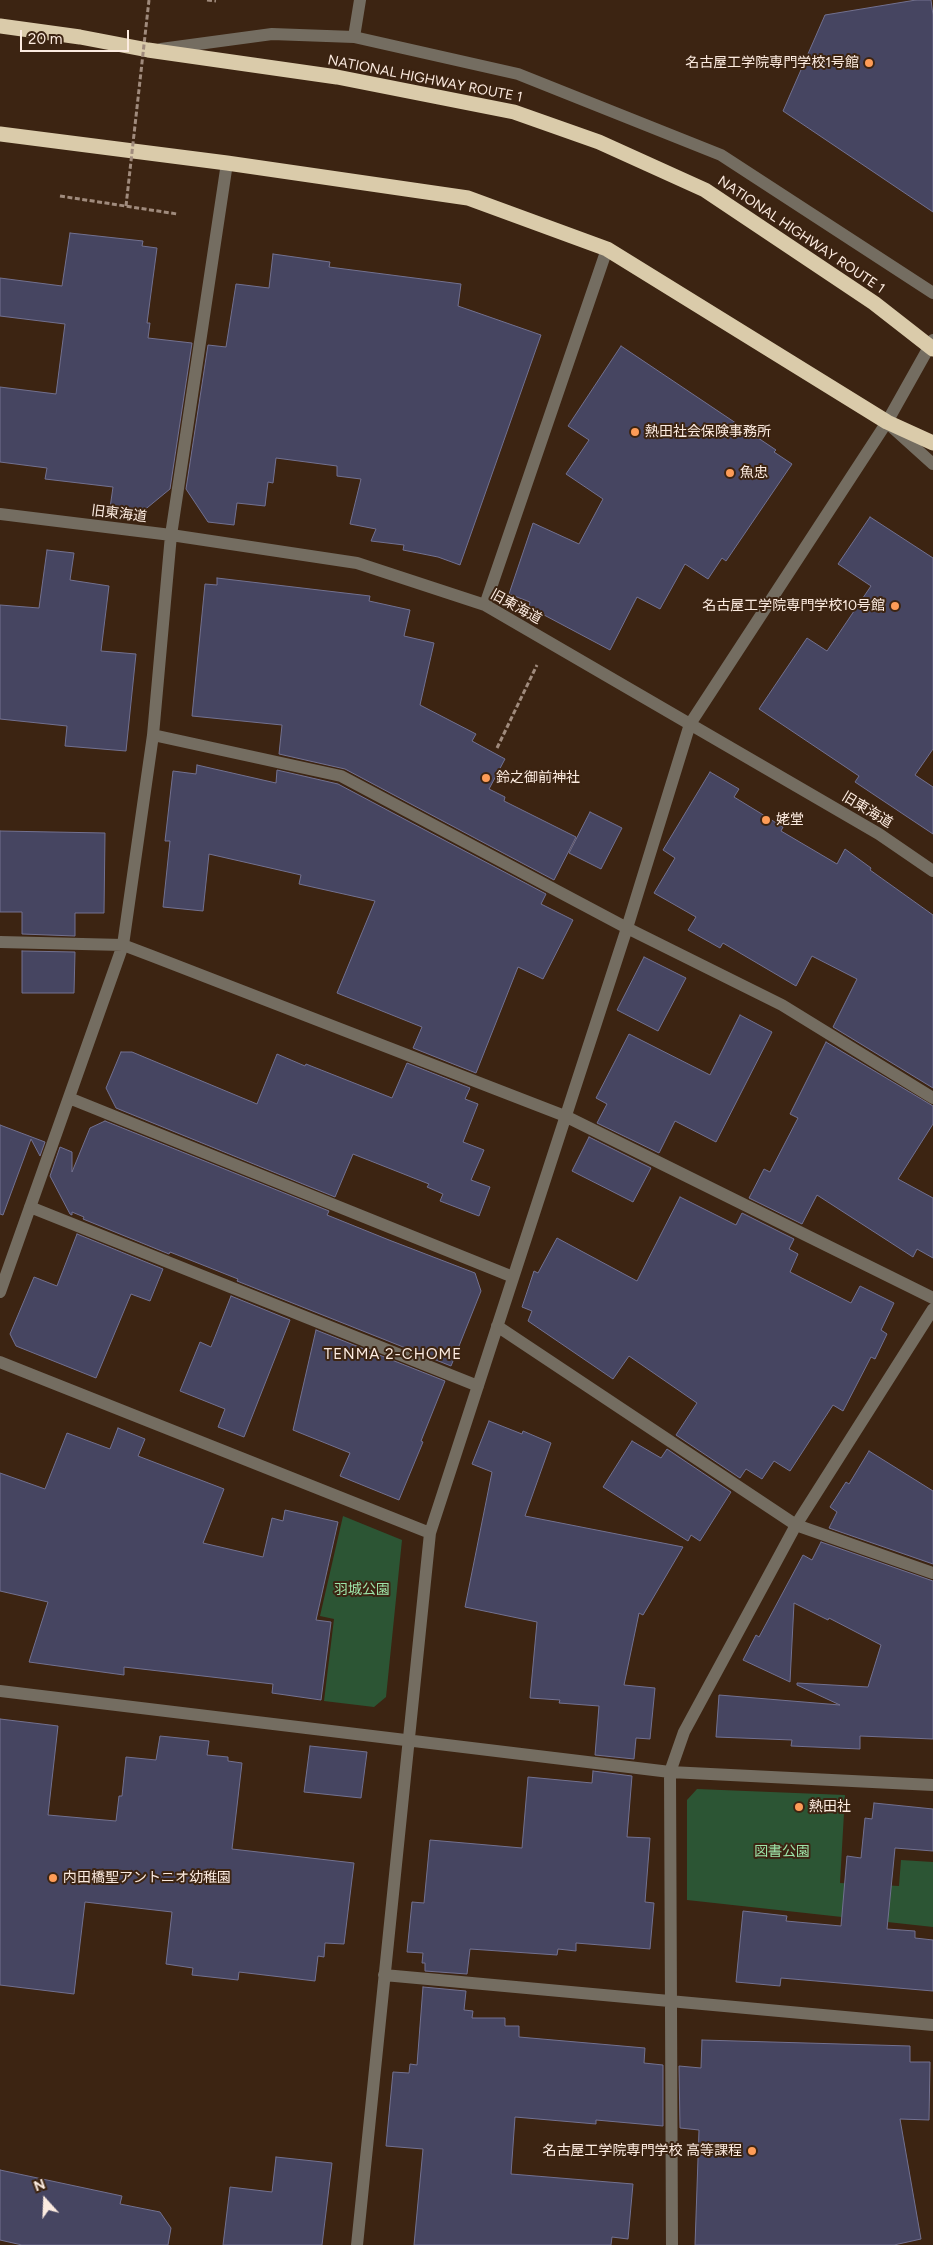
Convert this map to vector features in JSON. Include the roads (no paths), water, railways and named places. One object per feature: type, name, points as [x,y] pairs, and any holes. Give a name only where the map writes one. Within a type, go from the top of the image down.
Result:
[{"type":"highway","name":"NATIONAL HIGHWAY ROUTE 1","points":[[0,26],[80,37],[148,50],[337,77],[514,112],[599,142],[705,190],[874,303],[932,345]]},
{"type":"highway","points":[[0,134],[227,162],[468,198],[607,249],[887,422],[933,443]]},
{"type":"street","points":[[354,37],[360,0]]},
{"type":"street","points":[[148,50],[272,34],[354,37],[518,74],[721,155],[933,293]]},
{"type":"street","points":[[0,1292],[123,945],[153,735],[171,535],[227,162]]},
{"type":"street","points":[[485,605],[607,249]]},
{"type":"street","points":[[357,2245],[430,1533],[627,928],[690,724],[887,422],[932,345]]},
{"type":"street","points":[[887,422],[933,464]]},
{"type":"street","name":"旧東海道","points":[[0,514],[171,535],[357,563],[485,605],[879,834],[933,871]]},
{"type":"street","points":[[153,735],[341,776],[627,928],[782,1005],[933,1098]]},
{"type":"street","points":[[0,942],[123,945],[565,1116],[933,1298]]},
{"type":"street","points":[[69,1098],[513,1277]]},
{"type":"street","points":[[30,1207],[478,1386]]},
{"type":"street","points":[[672,2245],[670,1772],[684,1732],[796,1525],[933,1309]]},
{"type":"street","points":[[497,1326],[796,1525],[933,1573]]},
{"type":"street","points":[[0,1362],[430,1533]]},
{"type":"street","points":[[0,1691],[670,1772],[933,1785]]},
{"type":"street","points":[[384,1975],[933,2025]]},
{"type":"place","name":"名古屋工学院専門学校1号館","points":[[869,63]]},
{"type":"place","name":"熱田社会保険事務所","points":[[635,432]]},
{"type":"place","name":"魚忠","points":[[730,473]]},
{"type":"place","name":"名古屋工学院専門学校10号館","points":[[895,606]]},
{"type":"place","name":"鈴之御前神社","points":[[486,778]]},
{"type":"place","name":"姥堂","points":[[766,820]]},
{"type":"place","name":"熱田社","points":[[799,1807]]},
{"type":"place","name":"内田橋聖アントニオ幼稚園","points":[[53,1878]]},
{"type":"place","name":"名古屋工学院専門学校 高等課程","points":[[752,2151]]},
{"type":"district","name":"TENMA 2-CHOME","points":[[393,1355]]},
{"type":"park label","name":"羽城公園","points":[[362,1590]]},
{"type":"park label","name":"図書公園","points":[[782,1852]]}]
